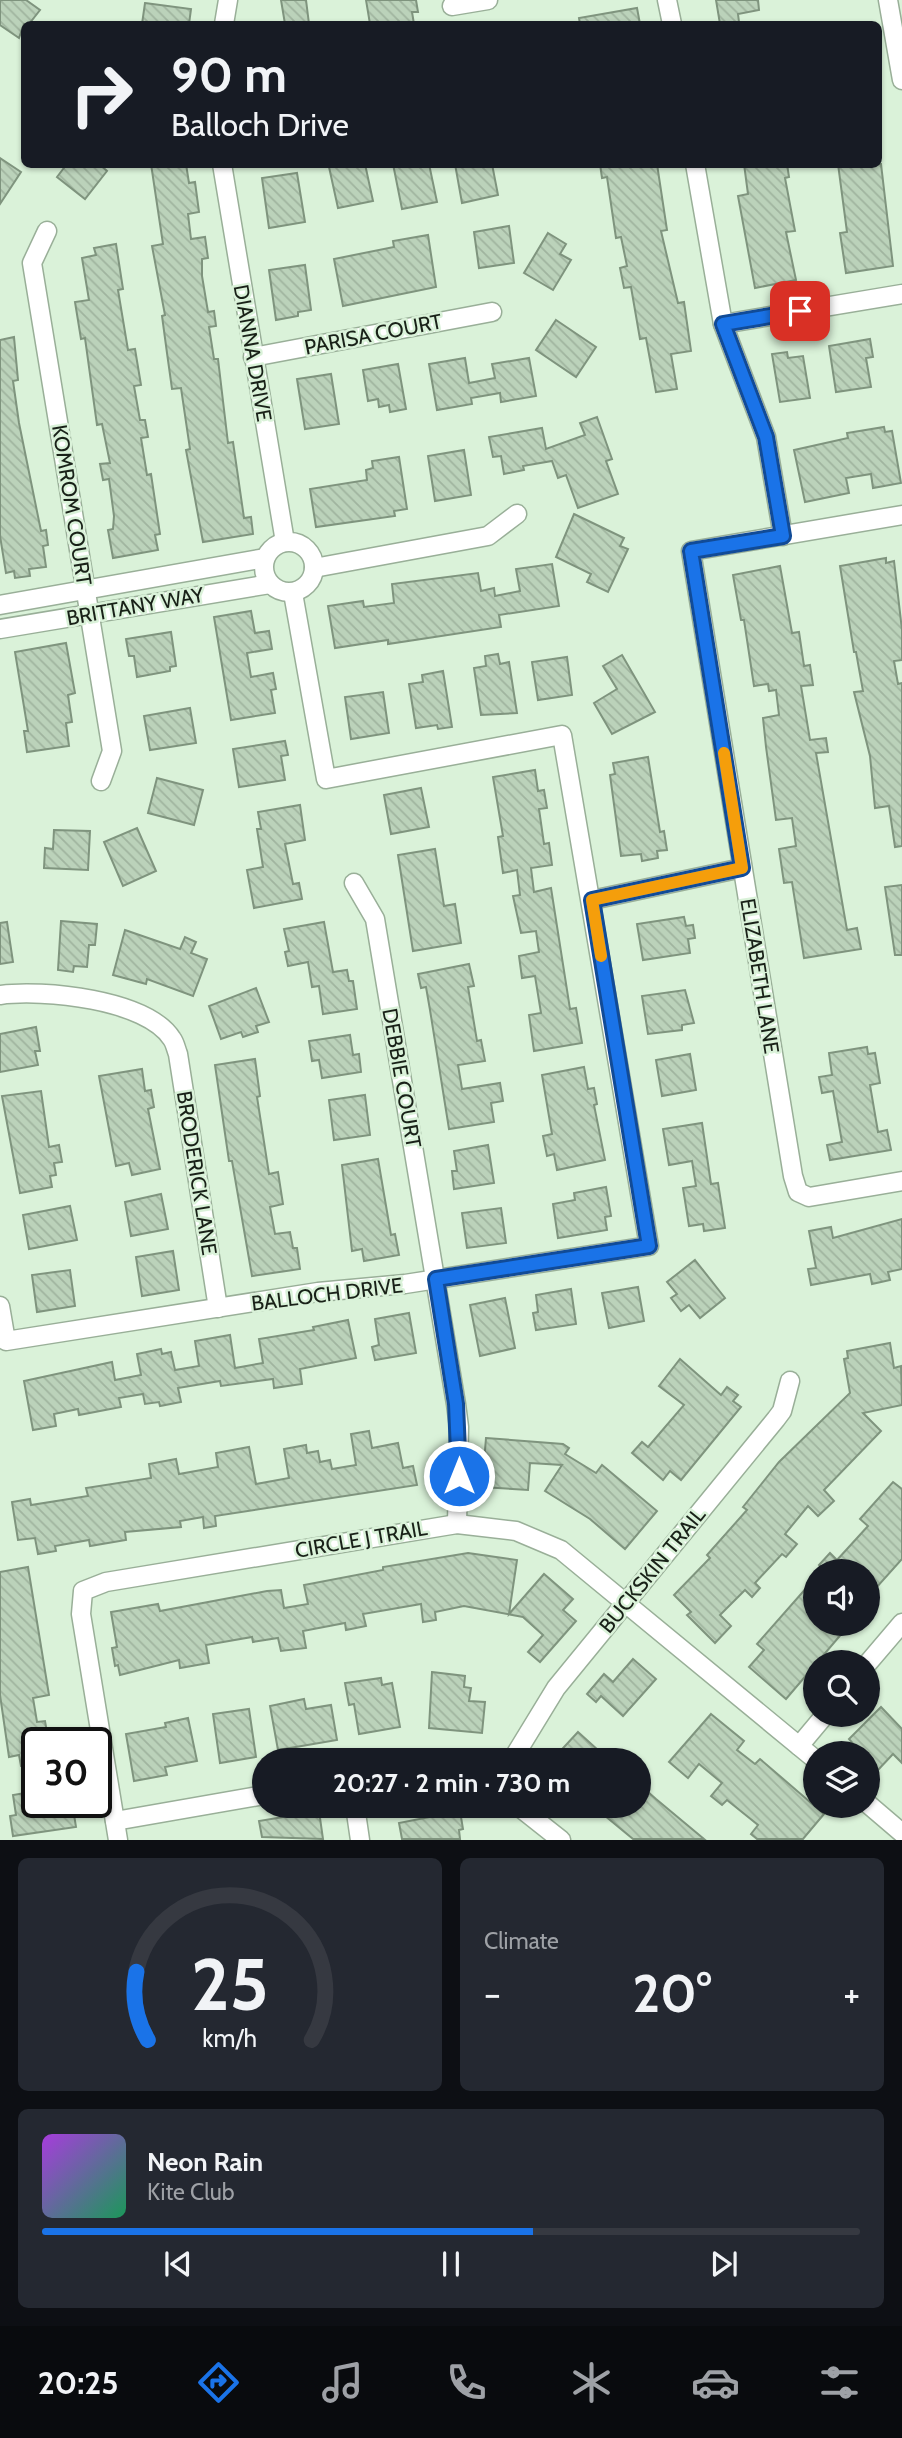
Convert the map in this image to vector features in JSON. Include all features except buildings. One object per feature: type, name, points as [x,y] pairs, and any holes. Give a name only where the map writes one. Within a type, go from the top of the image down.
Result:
[{"type":"street","points":[[224,21],[228,0]]},
{"type":"street","points":[[454,21],[451,3],[488,0]]},
{"type":"street","points":[[667,0],[671,21]]},
{"type":"street","points":[[888,0],[902,80]]},
{"type":"street","name":"DIANNA DRIVE","points":[[223,168],[285,542]]},
{"type":"street","points":[[696,168],[723,324],[766,437],[783,536],[902,515]]},
{"type":"street","name":"KOMROM COURT","points":[[47,230],[32,263],[112,751],[101,781]]},
{"type":"street","points":[[723,324],[902,294]]},
{"type":"street","name":"PARISA COURT","points":[[253,357],[492,312]]},
{"type":"street","points":[[314,568],[488,536],[517,514]]},
{"type":"street","name":"ELIZABETH LANE","points":[[783,536],[691,551],[793,1176],[798,1192],[810,1197],[902,1181]]},
{"type":"street","points":[[285,542],[302,545],[313,559],[314,568],[308,584],[293,593],[284,592],[270,584],[265,575],[265,558],[270,550],[285,542]]},
{"type":"street","name":"BRITTANY WAY","points":[[0,604],[265,558]]},
{"type":"street","name":"BRITTANY WAY","points":[[0,629],[270,584]]},
{"type":"street","points":[[293,593],[326,779],[562,736],[592,900],[742,868]]},
{"type":"street","name":"DEBBIE COURT","points":[[354,883],[375,919],[436,1279],[459,1427],[457,1524]]},
{"type":"street","name":"BALLOCH DRIVE","points":[[0,1306],[6,1341],[649,1246],[592,900]]},
{"type":"street","name":"BRODERICK LANE","points":[[0,995],[42,993],[119,1007],[158,1025],[172,1038],[178,1054],[218,1308]]},
{"type":"street","name":"BUCKSKIN TRAIL","points":[[519,1748],[556,1688],[782,1411],[790,1381]]},
{"type":"street","name":"CIRCLE J TRAIL","points":[[115,1821],[81,1614],[83,1591],[106,1582],[457,1524],[496,1526],[539,1540],[580,1564],[803,1749]]},
{"type":"street","points":[[879,1650],[902,1623]]},
{"type":"street","points":[[799,1746],[815,1727]]},
{"type":"street","points":[[118,1839],[115,1821],[252,1798]]},
{"type":"street","points":[[880,1814],[902,1833]]},
{"type":"street","points":[[357,1818],[360,1839]]},
{"type":"street","points":[[534,1818],[561,1839]]},
{"type":"slow traffic","points":[[601,956],[592,900],[742,868],[724,753]]},
{"type":"route","points":[[459,1476],[459,1427],[436,1279],[649,1246],[592,900],[742,868],[691,551],[783,536],[766,437],[732,354],[723,324],[800,311]]}]
